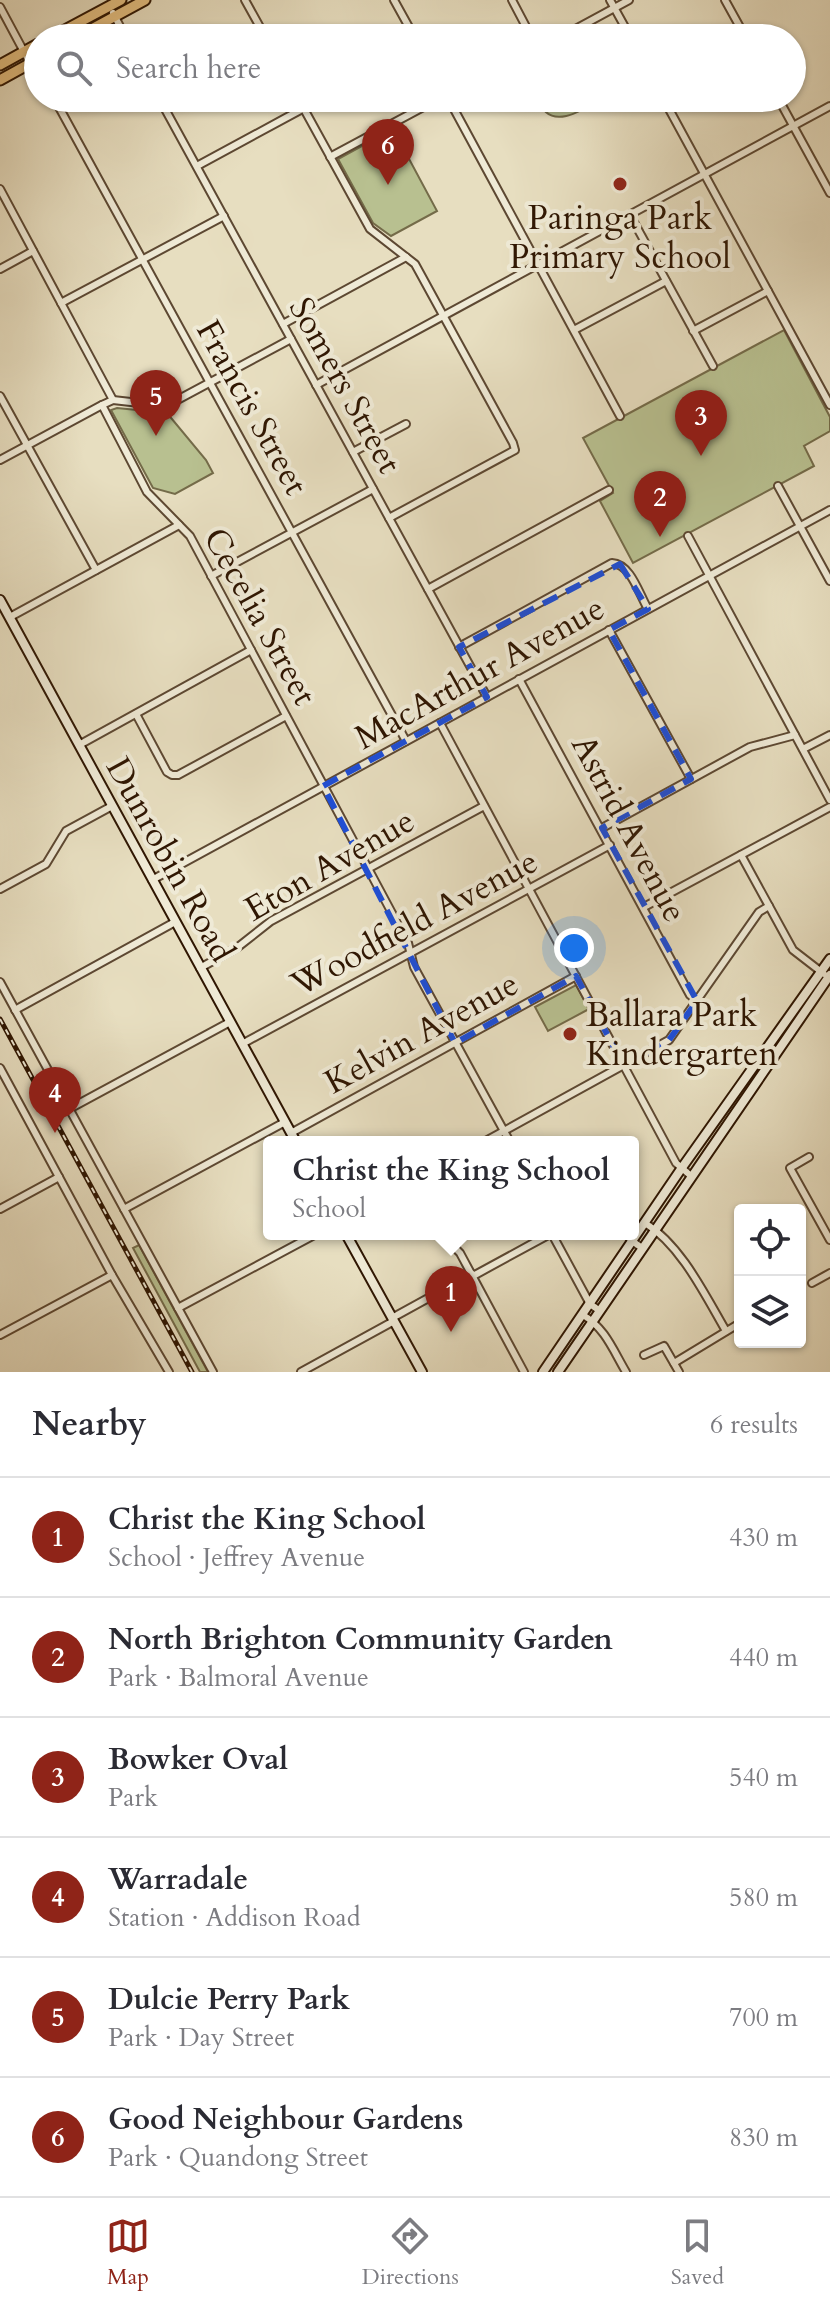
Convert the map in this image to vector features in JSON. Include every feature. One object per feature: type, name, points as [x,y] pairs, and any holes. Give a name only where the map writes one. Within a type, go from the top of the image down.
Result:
[{"type":"main road","points":[[101,24],[145,0]]},
{"type":"main road","points":[[76,24],[116,2]]},
{"type":"main road","points":[[0,65],[24,52]]},
{"type":"main road","points":[[0,80],[24,68]]},
{"type":"main road","name":"Dunrobin Road","points":[[0,600],[5,615],[293,1136]]},
{"type":"main road","points":[[558,1372],[827,974],[830,959]]},
{"type":"main road","points":[[639,1229],[752,1067],[827,974]]},
{"type":"main road","points":[[752,1067],[761,1074]]},
{"type":"main road","points":[[349,1240],[422,1372]]},
{"type":"main road","points":[[543,1372],[583,1315],[628,1240]]},
{"type":"street","points":[[245,0],[258,24]]},
{"type":"street","points":[[394,0],[407,24]]},
{"type":"street","points":[[512,0],[525,24]]},
{"type":"street","points":[[610,0],[623,24]]},
{"type":"street","points":[[585,24],[629,0]]},
{"type":"street","points":[[725,0],[738,24]]},
{"type":"street","points":[[116,2],[122,24]]},
{"type":"street","points":[[0,7],[24,48]]},
{"type":"street","points":[[316,385],[830,106]]},
{"type":"street","name":"Francis Street","points":[[62,112],[406,741]]},
{"type":"street","name":"Somers Street","points":[[167,112],[487,697]]},
{"type":"street","points":[[197,166],[297,112]]},
{"type":"street","points":[[306,112],[370,229],[415,264],[515,450],[389,518]]},
{"type":"street","points":[[330,157],[414,112]]},
{"type":"street","points":[[456,112],[620,416]]},
{"type":"street","points":[[671,112],[829,400]]},
{"type":"street","points":[[786,112],[830,193]]},
{"type":"street","points":[[0,189],[113,400]]},
{"type":"street","points":[[630,215],[713,366]]},
{"type":"street","points":[[61,303],[224,216]]},
{"type":"street","points":[[0,269],[33,251]]},
{"type":"street","points":[[283,324],[406,257]]},
{"type":"street","points":[[574,330],[666,281]]},
{"type":"street","points":[[693,331],[768,291]]},
{"type":"street","points":[[0,460],[113,400],[166,406],[291,339]]},
{"type":"street","points":[[0,396],[96,570]]},
{"type":"street","name":"Cecelia Street","points":[[102,405],[147,492],[190,536],[408,943],[414,967],[507,1136]]},
{"type":"street","points":[[353,452],[406,424]]},
{"type":"street","points":[[778,486],[830,581]]},
{"type":"street","points":[[211,576],[373,489]]},
{"type":"street","points":[[428,589],[609,490]]},
{"type":"street","name":"MacArthur Avenue","points":[[152,880],[830,510]]},
{"type":"street","points":[[5,615],[179,525]]},
{"type":"street","points":[[688,536],[830,800]]},
{"type":"street","points":[[459,647],[612,563],[626,569],[648,609]]},
{"type":"street","points":[[609,630],[691,779]]},
{"type":"street","points":[[79,745],[251,650]]},
{"type":"street","name":"Astrid Avenue","points":[[519,679],[690,995],[697,1001]]},
{"type":"street","points":[[136,714],[167,772],[172,775],[178,775],[286,716]]},
{"type":"street","points":[[440,723],[681,1169],[691,1176]]},
{"type":"street","points":[[602,828],[750,747],[795,735]]},
{"type":"street","points":[[803,749],[830,735]]},
{"type":"street","points":[[0,889],[46,864],[66,831],[112,806]]},
{"type":"street","name":"Eton Avenue","points":[[200,968],[238,947],[271,921],[484,806]]},
{"type":"street","points":[[644,907],[830,807]]},
{"type":"street","name":"Woodfield Avenue","points":[[242,1044],[610,845]]},
{"type":"street","points":[[741,855],[793,950],[827,974]]},
{"type":"street","points":[[495,1136],[669,1040],[759,912],[769,906]]},
{"type":"street","points":[[15,1010],[175,922]]},
{"type":"street","name":"Kelvin Avenue","points":[[291,1133],[576,976]]},
{"type":"street","points":[[0,982],[213,1372]]},
{"type":"street","points":[[69,1109],[230,1022]]},
{"type":"street","points":[[0,1068],[112,1275],[169,1372]]},
{"type":"street","points":[[0,1086],[7,1082]]},
{"type":"street","points":[[124,1209],[285,1122]]},
{"type":"street","points":[[809,1157],[790,1168],[830,1240]]},
{"type":"street","points":[[0,1209],[59,1177]]},
{"type":"street","points":[[645,1223],[656,1229],[697,1280],[726,1331]]},
{"type":"street","points":[[178,1308],[305,1240]]},
{"type":"street","points":[[447,1240],[460,1253],[524,1372]]},
{"type":"street","points":[[301,1372],[539,1240]]},
{"type":"street","points":[[554,1240],[590,1304],[600,1311]]},
{"type":"street","points":[[632,1240],[642,1248]]},
{"type":"street","points":[[812,1283],[830,1273]]},
{"type":"street","points":[[0,1335],[112,1275]]},
{"type":"street","points":[[583,1315],[604,1332],[626,1372]]},
{"type":"street","points":[[674,1363],[734,1326]]},
{"type":"street","points":[[644,1355],[664,1346],[679,1372]]},
{"type":"highlighted area","points":[[620,564],[648,609],[609,630],[691,779],[602,828],[697,1001],[669,1040],[624,1066],[576,976],[455,1043],[323,786],[487,697],[459,647]]},
{"type":"green space","points":[[546,112],[578,112],[557,117]]},
{"type":"green space","points":[[393,129],[437,211],[391,236],[373,223],[338,159]]},
{"type":"green space","points":[[784,330],[830,417],[830,431],[804,446],[814,466],[633,563],[600,501],[613,493],[583,438]]},
{"type":"green space","points":[[111,410],[167,413],[213,473],[175,494],[153,488]]},
{"type":"green space","points":[[576,985],[589,1009],[548,1031],[535,1007]]},
{"type":"green space","points":[[139,1245],[208,1372],[200,1372],[133,1248]]},
{"type":"railway","points":[[0,1019],[192,1372]]},
{"type":"place","name":"Paringa Park Primary School","points":[[620,184]]},
{"type":"place","name":"Good Neighbour Gardens","points":[[388,185]]},
{"type":"place","name":"Dulcie Perry Park","points":[[156,436]]},
{"type":"place","name":"Bowker Oval","points":[[701,456]]},
{"type":"place","name":"North Brighton Community Garden","points":[[660,537]]},
{"type":"place","name":"Ballara Park Kindergarten","points":[[570,1034]]},
{"type":"place","name":"Warradale","points":[[55,1133]]},
{"type":"place","name":"Christ the King School","points":[[451,1332]]}]
